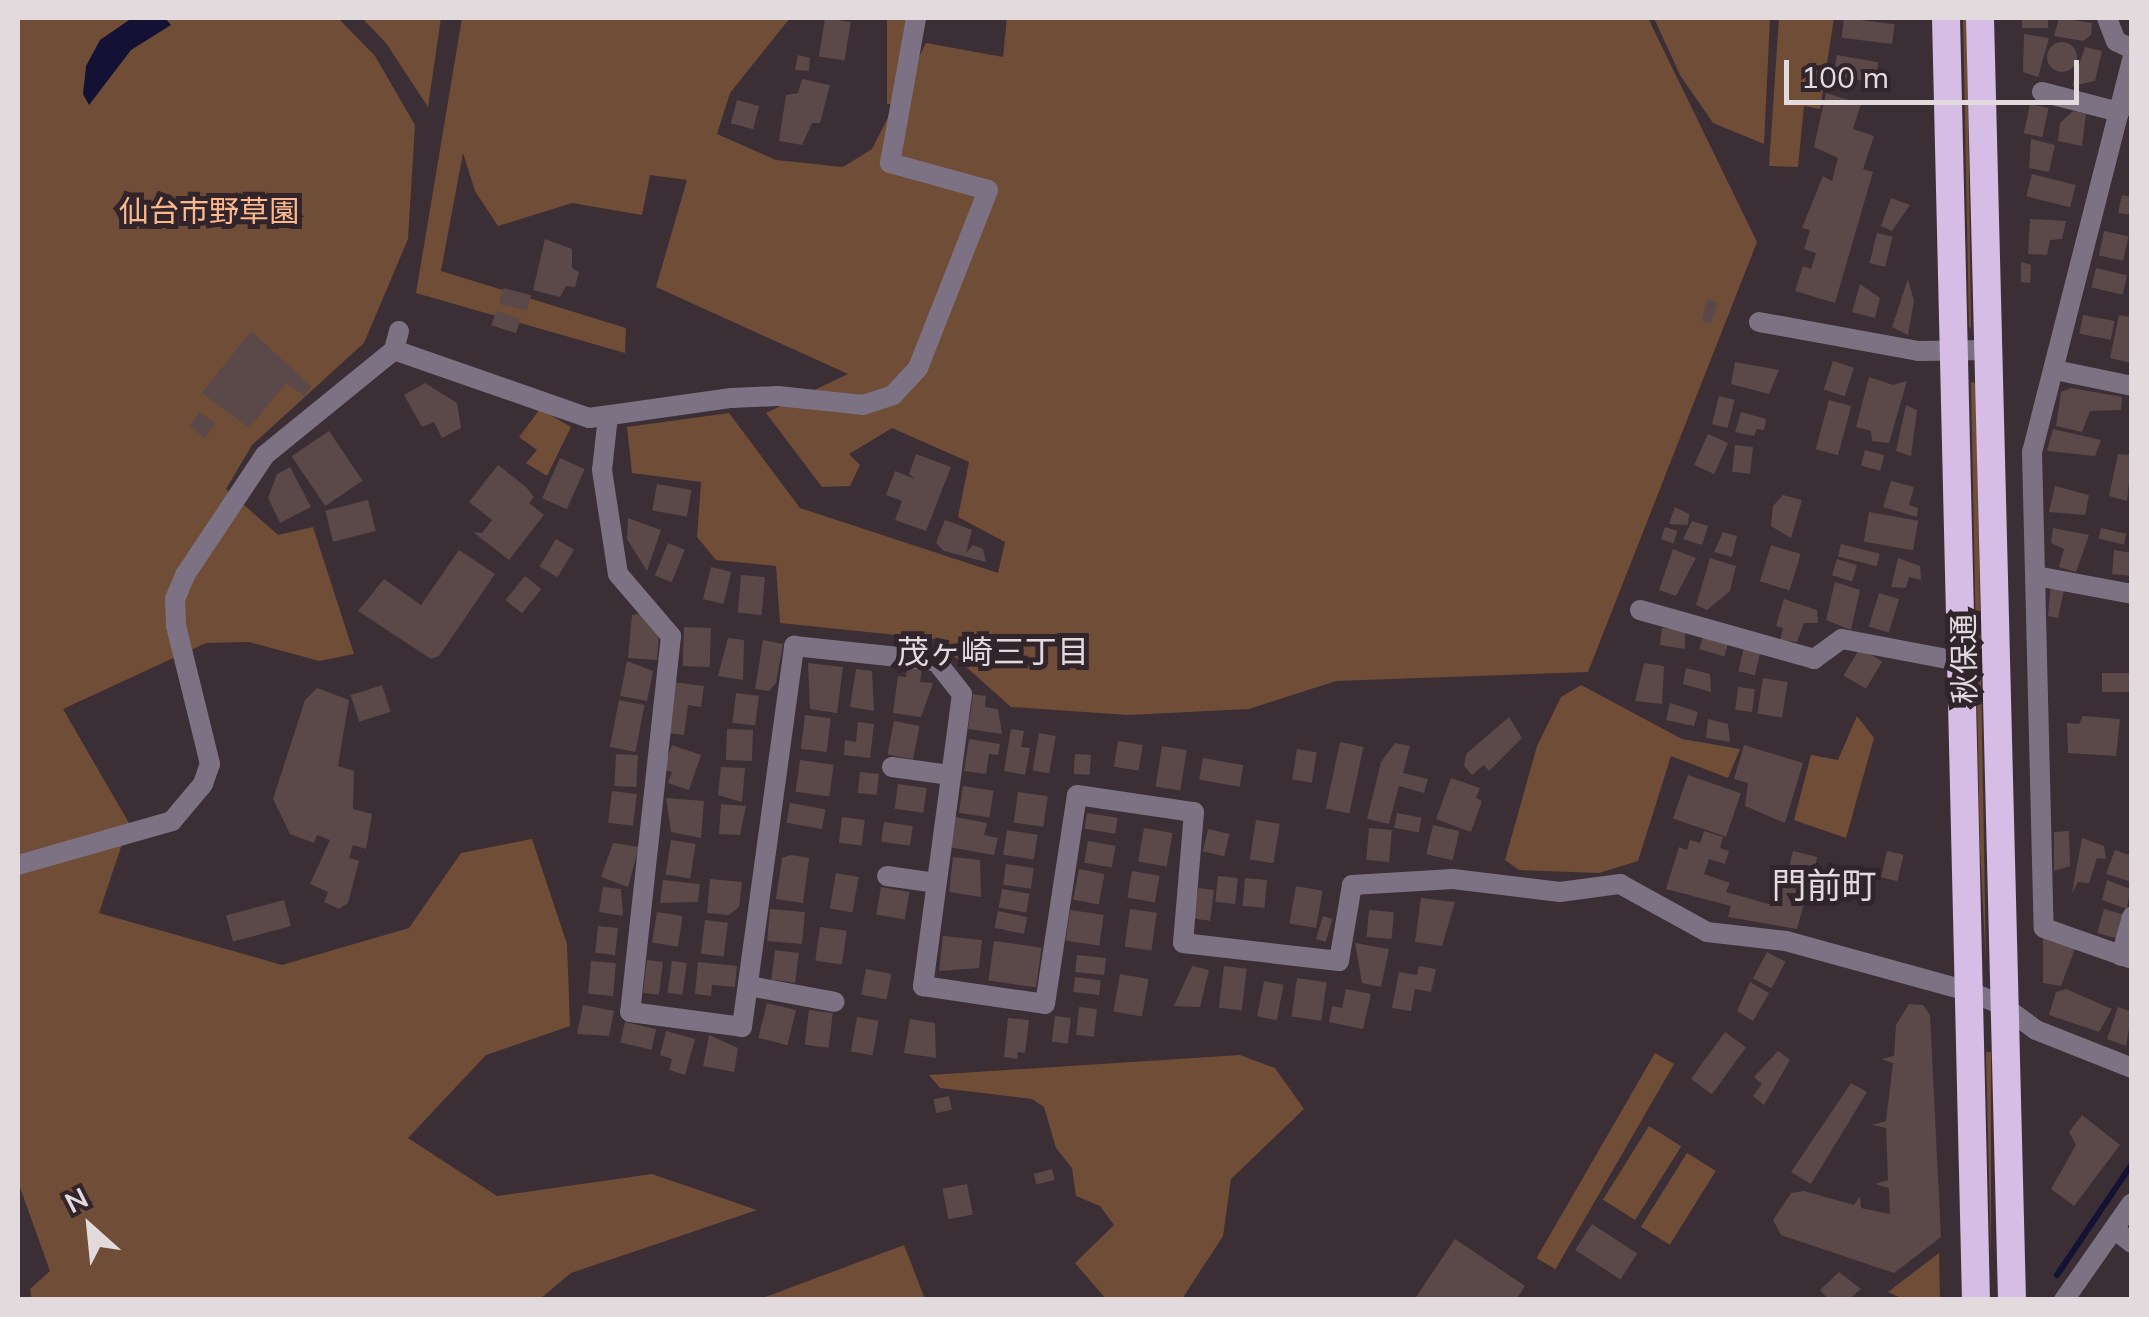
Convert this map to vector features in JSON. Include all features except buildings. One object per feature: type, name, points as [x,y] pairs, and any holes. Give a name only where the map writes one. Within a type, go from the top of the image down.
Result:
[{"type":"highway","name":"秋保通","points":[[1946,18],[1976,1300]]},
{"type":"highway","name":"秋保通","points":[[1980,18],[2012,1300]]},
{"type":"street","points":[[18,864],[172,821],[203,784],[210,764],[176,626],[175,599],[185,575],[265,455],[396,341],[512,395],[589,418],[732,398],[863,405],[893,395],[918,368],[988,190],[890,163],[916,18]]},
{"type":"street","points":[[2107,18],[2116,42],[2132,49]]},
{"type":"street","points":[[2132,60],[2032,452],[2044,928],[2126,958],[2132,918]]},
{"type":"street","points":[[2042,92],[2120,112]]},
{"type":"street","points":[[1759,322],[1953,351],[1988,350]]},
{"type":"street","points":[[2055,370],[2132,386]]},
{"type":"street","points":[[608,416],[602,470],[618,574],[671,636],[630,1012],[742,1027],[794,646],[936,661],[962,694],[923,986],[1045,1004],[1077,796],[1194,812],[1182,943],[1339,961],[1352,885],[1454,878],[1560,892],[1620,884],[1707,932],[1786,941],[1968,992],[2002,1005],[2036,1030],[2132,1068]]},
{"type":"street","points":[[2036,576],[2132,594]]},
{"type":"street","points":[[1640,610],[1814,659],[1842,639],[1963,662]]},
{"type":"street","points":[[892,767],[950,775]]},
{"type":"street","points":[[887,876],[936,884]]},
{"type":"street","points":[[749,986],[836,1002]]},
{"type":"street","points":[[2064,1300],[2132,1204]]},
{"type":"street","points":[[2114,1229],[2132,1243]]},
{"type":"green space","name":"仙台市野草園","points":[[18,18],[338,18],[375,56],[415,125],[408,239],[364,343],[252,445],[226,489],[278,535],[313,527],[354,654],[319,661],[249,642],[206,643],[63,709],[129,823],[99,913],[282,965],[409,928],[461,853],[532,839],[567,944],[570,1026],[486,1055],[408,1138],[497,1196],[652,1174],[757,1210],[571,1273],[540,1299],[32,1300],[30,1289],[50,1271],[18,1182]]},
{"type":"green space","points":[[362,18],[441,18],[428,107],[386,43]]},
{"type":"green space","points":[[462,18],[790,18],[730,93],[717,134],[776,160],[843,167],[872,149],[926,43],[1003,57],[1007,18],[1648,18],[1757,242],[1588,672],[1336,681],[1249,709],[1128,715],[1011,707],[935,639],[780,623],[776,566],[716,560],[697,537],[701,482],[632,473],[627,427],[729,413],[800,508],[998,573],[1005,542],[958,517],[969,462],[892,428],[849,454],[860,465],[850,486],[822,487],[766,413],[848,374],[656,287],[687,180],[650,175],[642,215],[572,203],[498,226],[475,191],[463,153],[441,271],[626,328],[625,353],[416,293]]},
{"type":"green space","points":[[887,18],[908,18],[908,104],[887,104]]},
{"type":"green space","points":[[1654,18],[1770,18],[1764,144],[1713,123],[1680,75]]},
{"type":"green space","points":[[1779,18],[1834,18],[1820,109],[1804,106],[1798,167],[1769,166]]},
{"type":"green space","points":[[1963,18],[1967,18],[1971,329],[1969,326]]},
{"type":"green space","points":[[1971,382],[1976,383],[1986,966],[1980,848]]},
{"type":"green space","points":[[540,409],[571,427],[547,476],[526,463],[537,450],[519,437]]},
{"type":"green space","points":[[1581,685],[1682,739],[1740,749],[1728,778],[1671,756],[1638,861],[1599,873],[1519,870],[1505,860],[1537,746],[1561,697]]},
{"type":"green space","points":[[1857,716],[1874,738],[1846,838],[1794,820],[1811,755],[1838,760]]},
{"type":"green space","points":[[1986,1052],[1991,1052],[1991,1262]]},
{"type":"green space","points":[[1655,1053],[1674,1064],[1556,1269],[1536,1258]]},
{"type":"green space","points":[[1240,1055],[1275,1068],[1304,1109],[1231,1179],[1223,1236],[1182,1299],[1106,1299],[1075,1263],[1114,1225],[1100,1206],[1076,1196],[1072,1168],[1056,1148],[1044,1107],[1032,1099],[940,1088],[929,1075]]},
{"type":"green space","points":[[1649,1126],[1681,1146],[1635,1220],[1603,1200]]},
{"type":"green space","points":[[1687,1153],[1716,1171],[1670,1245],[1641,1227]]},
{"type":"green space","points":[[904,1245],[925,1299],[760,1299]]},
{"type":"green space","points":[[1939,1253],[1940,1299],[1903,1299],[1888,1292]]},
{"type":"shaded area","points":[[132,18],[165,18],[171,25],[131,50],[89,105],[83,94],[86,66],[100,40]]},
{"type":"waterway","points":[[2057,1275],[2132,1164]]},
{"type":"district","name":"茂ヶ崎三丁目","points":[[993,651]]},
{"type":"district","name":"門前町","points":[[1824,885]]}]
